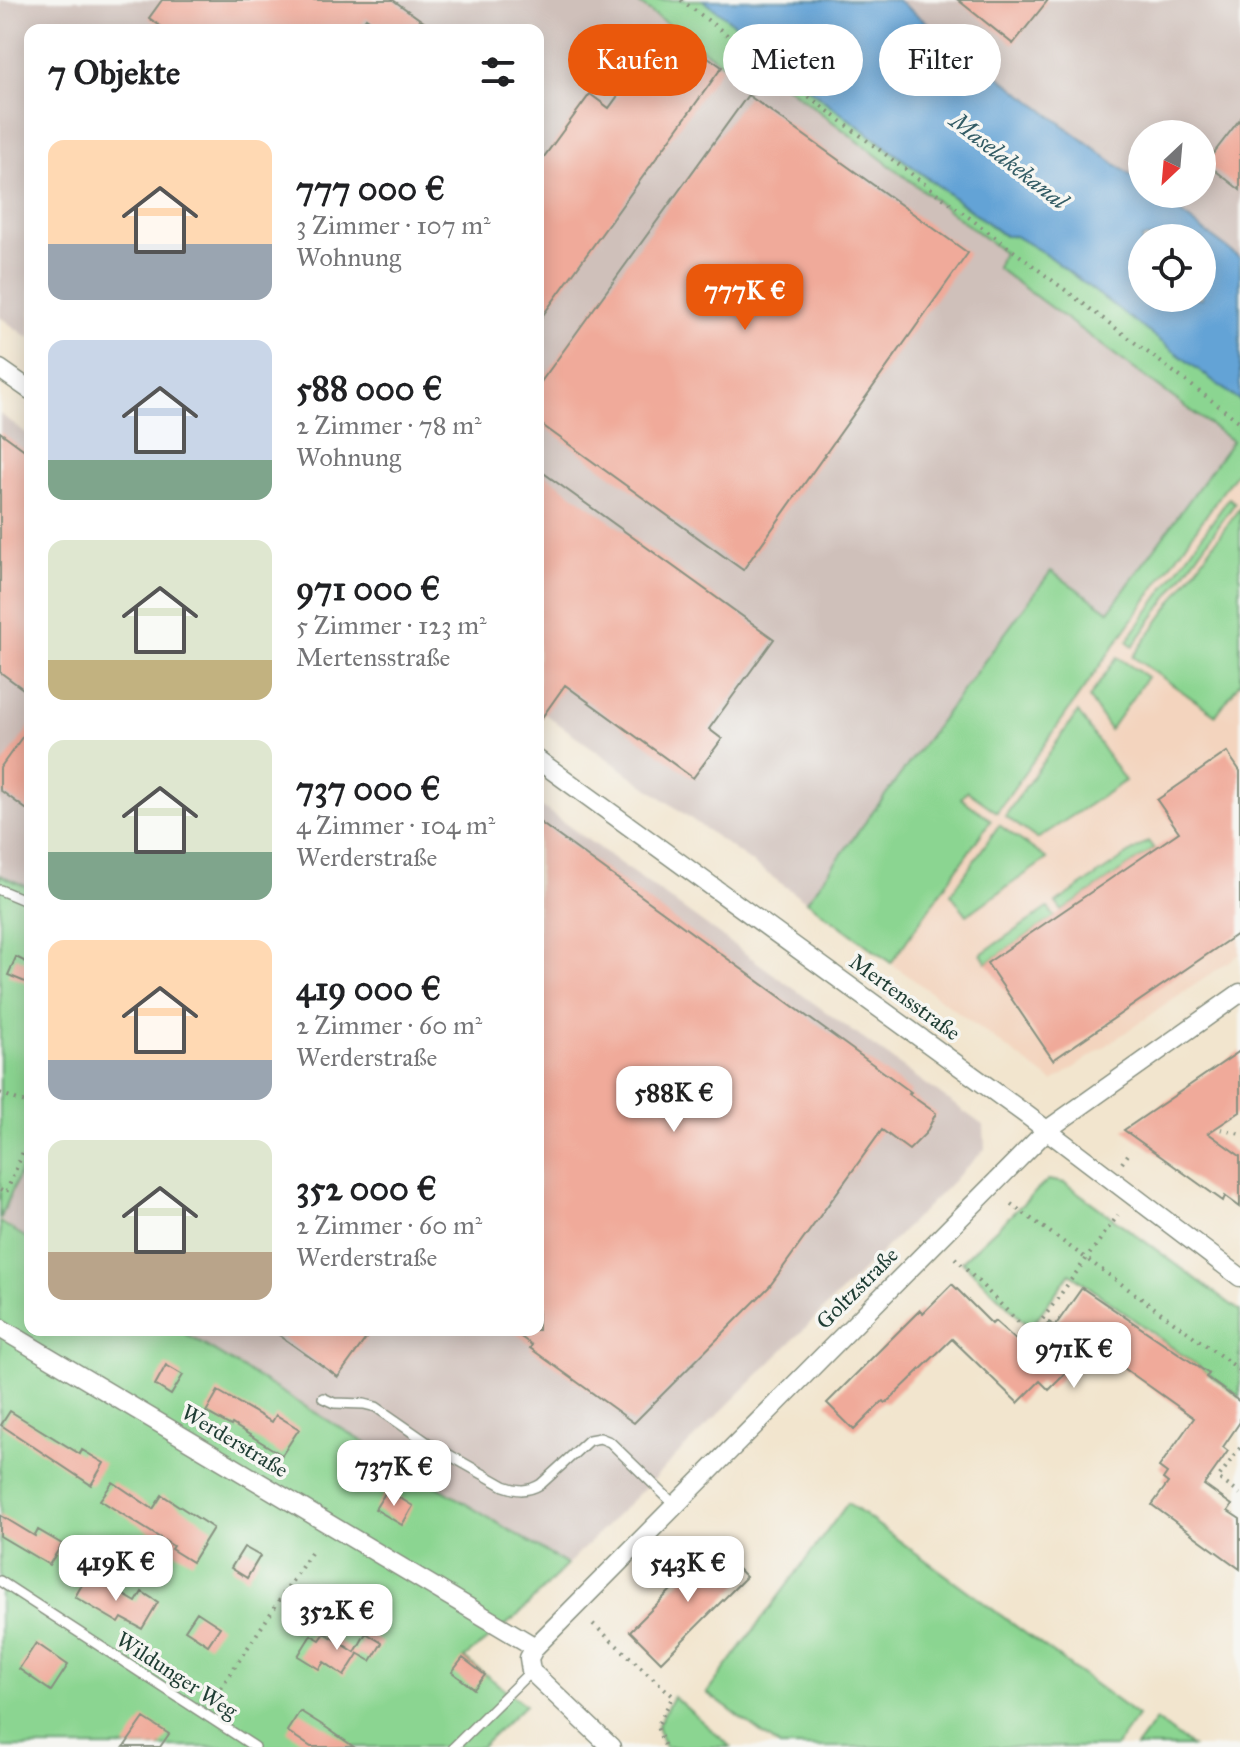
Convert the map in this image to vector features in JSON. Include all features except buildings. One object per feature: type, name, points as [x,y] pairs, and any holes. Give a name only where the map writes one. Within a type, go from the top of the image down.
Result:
[{"type":"street","points":[[0,369],[24,386]]},
{"type":"street","name":"Mertensstraße","points":[[544,764],[1047,1130],[1240,1277]]},
{"type":"street","name":"Goltzstraße","points":[[535,1647],[1047,1130],[1240,993]]},
{"type":"street","name":"Werderstraße","points":[[0,1328],[535,1647]]},
{"type":"street","points":[[535,1647],[529,1658],[531,1671],[611,1747]]},
{"type":"lane","points":[[0,890],[24,900]]},
{"type":"lane","points":[[323,1398],[334,1403],[376,1407],[428,1443],[504,1486],[517,1490],[541,1484],[589,1440],[605,1439],[617,1447],[675,1505]]},
{"type":"lane","name":"Wildunger Weg","points":[[0,1581],[255,1747]]},
{"type":"lane","points":[[454,1747],[531,1671]]},
{"type":"path","points":[[681,0],[1240,422]]},
{"type":"path","points":[[0,1093],[24,1103]]},
{"type":"path","points":[[1221,1129],[1240,1134]]},
{"type":"path","points":[[0,1190],[6,1193],[24,1150]]},
{"type":"path","points":[[1120,1165],[1130,1152]]},
{"type":"path","points":[[1011,1204],[1240,1370]]},
{"type":"path","points":[[955,1258],[1031,1335],[1118,1215]]},
{"type":"path","points":[[1240,1448],[1218,1478],[1240,1494]]},
{"type":"path","points":[[204,1713],[313,1550]]},
{"type":"path","points":[[593,1624],[673,1696],[657,1727],[665,1747]]},
{"type":"shaded area","points":[[0,0],[634,0],[668,24],[568,24],[568,96],[707,96],[707,52],[723,62],[723,96],[799,96],[1004,253],[998,268],[1232,441],[1108,611],[828,917],[544,713],[544,24],[24,24],[24,335],[0,317]]},
{"type":"shaded area","points":[[897,0],[1240,0],[1240,258],[1216,240],[1216,224],[1195,224],[1174,208],[1216,208],[1216,120],[1128,120],[1128,173],[1001,78],[1001,24],[929,24]]},
{"type":"shaded area","points":[[0,414],[24,432],[24,885],[0,875]]},
{"type":"shaded area","points":[[1240,446],[1240,954],[1053,1082],[828,917],[1026,634]]},
{"type":"shaded area","points":[[544,808],[984,1126],[985,1149],[567,1565],[189,1336],[544,1336]]},
{"type":"shaded area","points":[[24,1162],[24,1236],[0,1220]]},
{"type":"green space","points":[[634,0],[703,0],[736,24],[723,24],[723,64],[707,52],[707,24],[667,24]]},
{"type":"green space","points":[[799,96],[818,96],[1004,236],[1015,236],[1044,253],[1240,401],[1240,467],[997,812],[967,791],[961,798],[991,820],[891,963],[807,901],[1051,571],[1109,611],[1232,441],[997,268],[1003,252]]},
{"type":"green space","points":[[1229,498],[1235,503],[1133,646],[1127,641]]},
{"type":"green space","points":[[1240,507],[1240,682],[1216,715],[1133,657]]},
{"type":"green space","points":[[1117,657],[1147,677],[1110,730],[1089,698]]},
{"type":"green space","points":[[1078,712],[1125,781],[1037,839],[1005,816]]},
{"type":"green space","points":[[999,825],[1047,859],[967,915],[951,894]]},
{"type":"green space","points":[[1148,841],[1154,849],[1062,911],[1056,903]]},
{"type":"green space","points":[[0,875],[24,885],[24,1162],[0,1220]]},
{"type":"green space","points":[[1048,908],[1055,917],[987,963],[981,954]]},
{"type":"green space","points":[[1048,1180],[1065,1183],[1240,1311],[1240,1397],[1070,1273],[1030,1328],[962,1261]]},
{"type":"green space","points":[[0,1222],[24,1236],[24,1336],[189,1336],[567,1565],[516,1617],[464,1658],[525,1705],[481,1747],[0,1747]]},
{"type":"green space","points":[[848,1503],[1138,1716],[1115,1747],[780,1747],[707,1693]]},
{"type":"green space","points":[[673,1696],[731,1747],[665,1747],[657,1727]]},
{"type":"green space","points":[[1156,1720],[1192,1747],[1136,1747]]},
{"type":"water","name":"Maselakekanal","points":[[703,0],[897,0],[929,24],[879,24],[879,96],[1001,96],[1001,78],[1128,173],[1128,208],[1174,208],[1195,224],[1128,224],[1128,312],[1216,312],[1216,240],[1240,258],[1240,401],[1044,253],[1015,236],[1005,236],[819,96],[863,96],[863,24],[735,24]]}]
